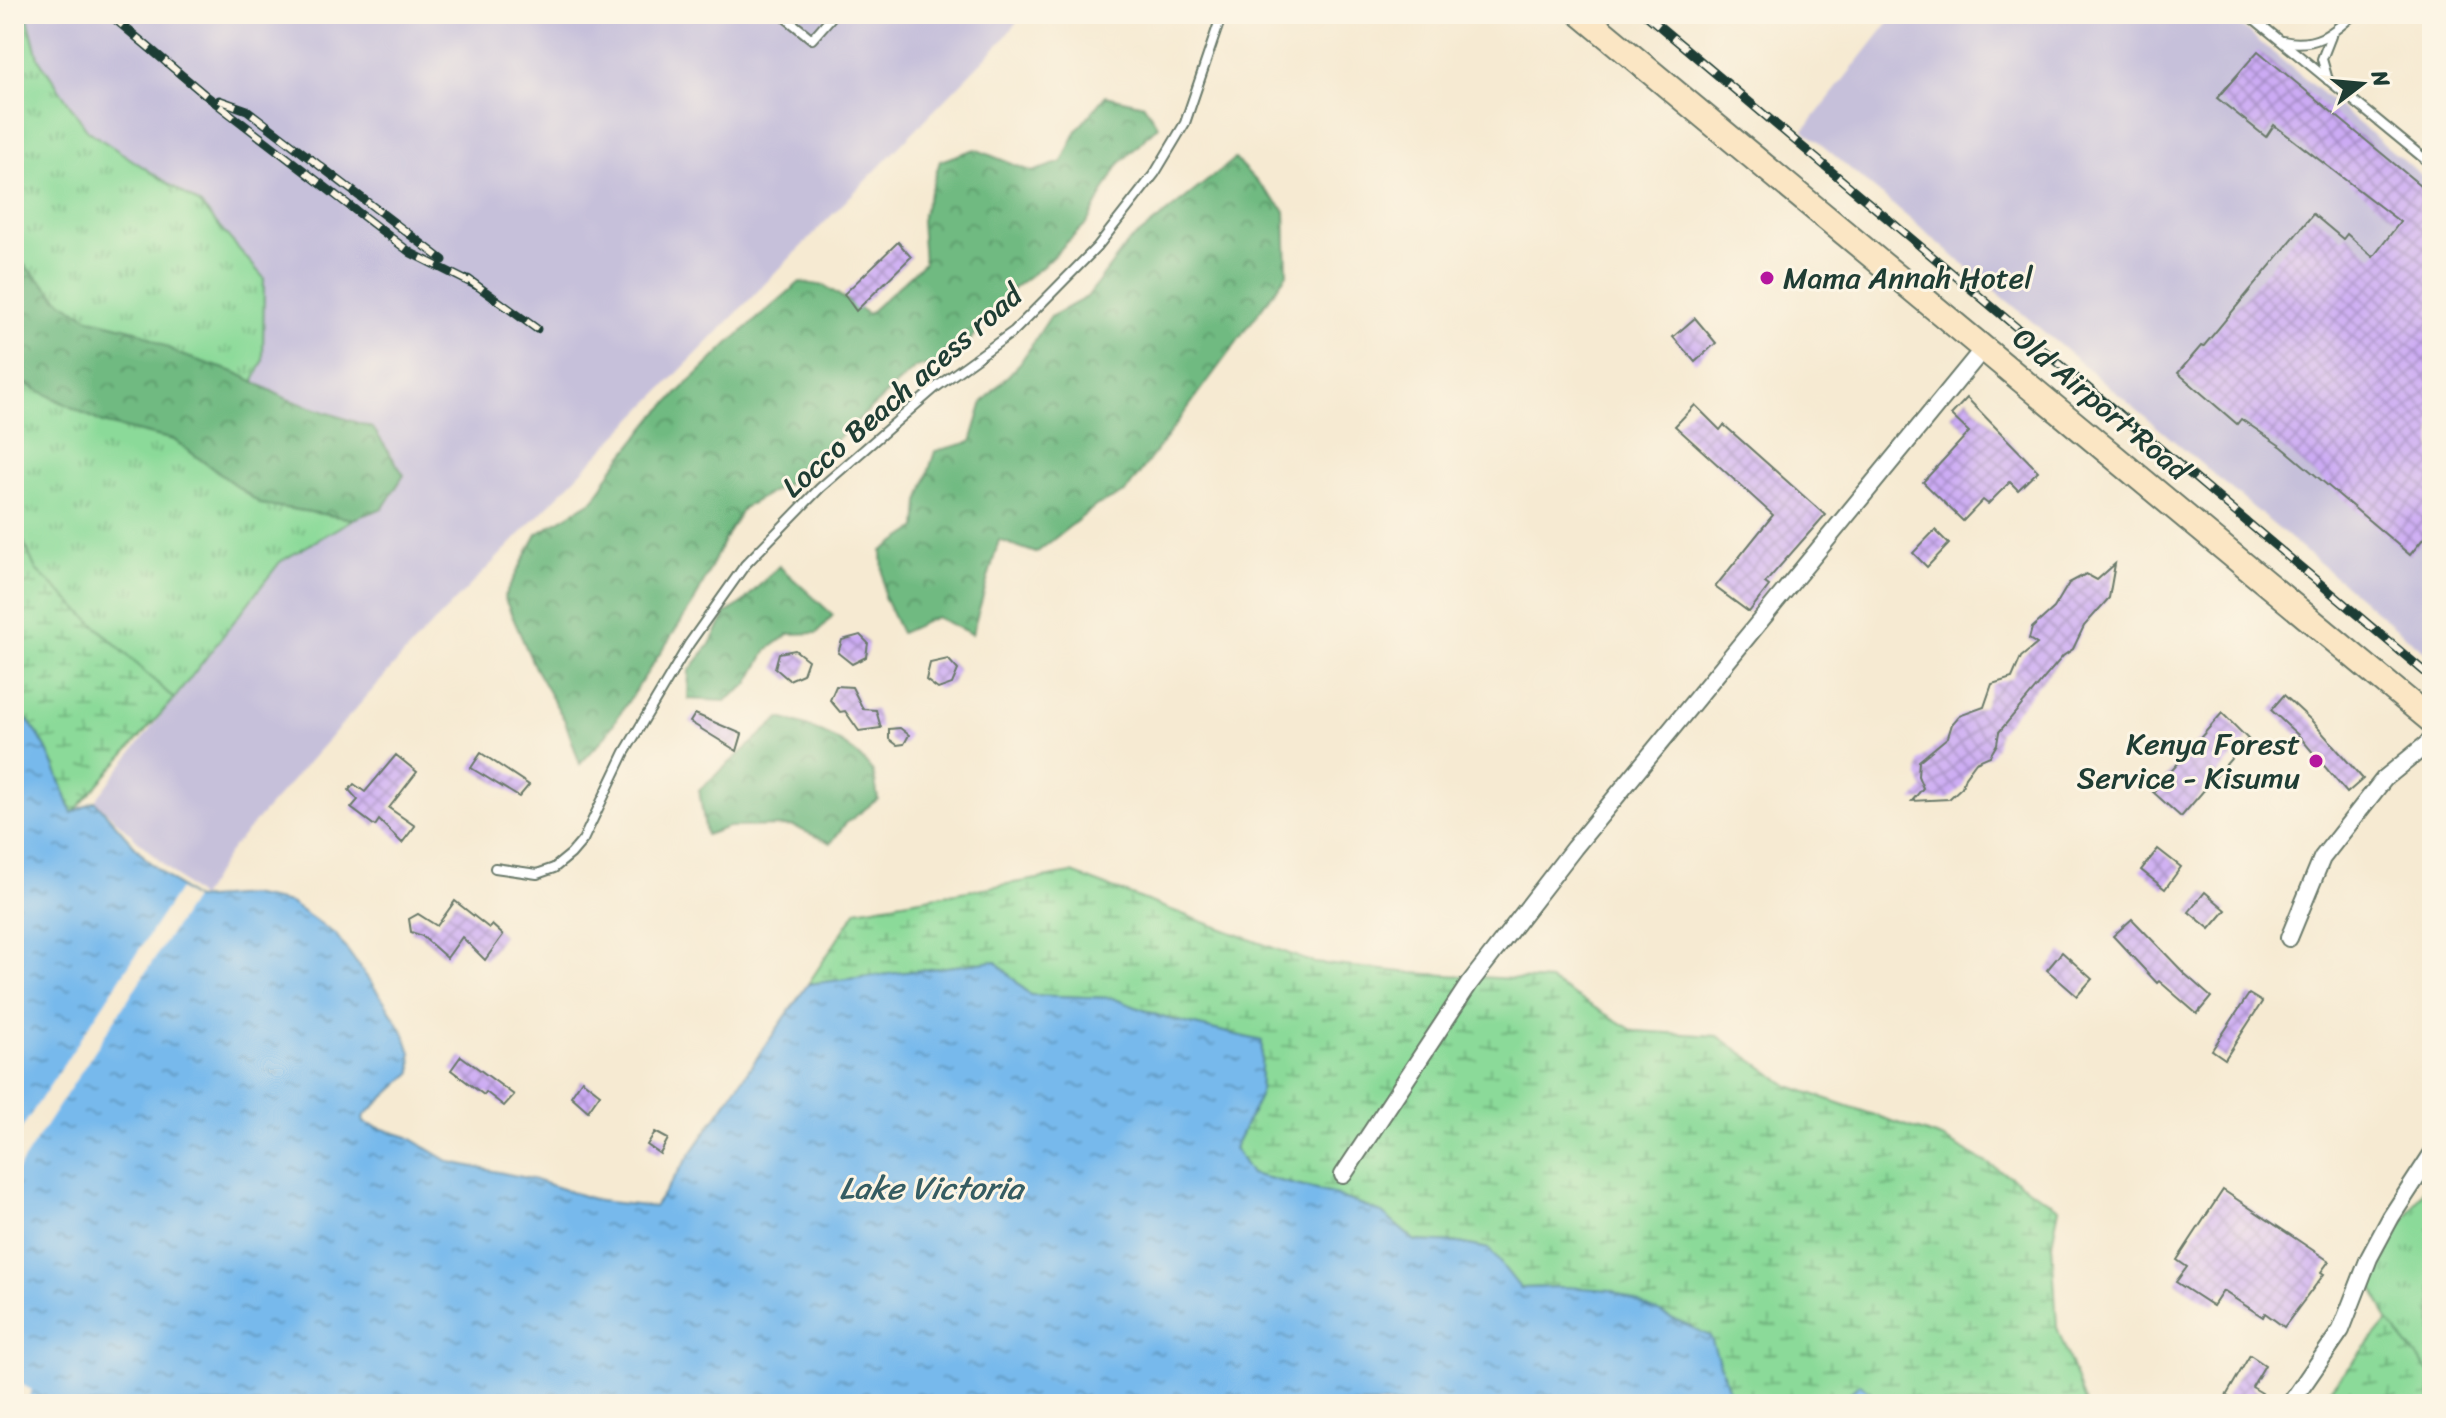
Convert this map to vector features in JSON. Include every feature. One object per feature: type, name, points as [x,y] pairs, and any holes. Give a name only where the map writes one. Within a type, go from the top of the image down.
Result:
[{"type":"main road","name":"Old Airport Road","points":[[1581,14],[2432,721]]},
{"type":"street","points":[[1343,1175],[1469,984],[1574,848],[1983,349]]},
{"type":"street","points":[[2289,938],[2322,858],[2384,779],[2432,740]]},
{"type":"street","points":[[2290,1404],[2341,1330],[2369,1258],[2391,1217],[2432,1154]]},
{"type":"lane","points":[[781,14],[812,39],[834,14]]},
{"type":"lane","name":"Locco Beach acess road","points":[[495,868],[537,874],[554,868],[572,853],[583,840],[625,752],[689,644],[745,565],[820,488],[935,388],[1014,331],[1097,247],[1155,173],[1185,123],[1222,14]]},
{"type":"lane","points":[[2248,14],[2432,165]]},
{"type":"lane","points":[[2279,39],[2298,44],[2316,42],[2331,35],[2354,14]]},
{"type":"lane","points":[[2329,80],[2322,59],[2331,35]]},
{"type":"shaded area","points":[[14,14],[1023,14],[1002,41],[416,641],[231,849],[200,898],[95,801],[306,527],[14,378]]},
{"type":"shaded area","points":[[1895,14],[2226,14],[2432,184],[2432,658],[1804,130]]},
{"type":"green space","points":[[14,14],[27,14],[38,58],[88,131],[200,204],[264,278],[263,361],[233,428],[14,321]]},
{"type":"green space","points":[[1105,96],[1144,105],[1158,126],[1118,165],[1087,223],[1043,266],[1014,288],[981,324],[955,363],[916,367],[790,482],[743,508],[694,602],[604,738],[580,764],[565,721],[535,668],[504,597],[537,534],[595,499],[613,468],[654,417],[729,343],[800,282],[825,286],[868,314],[924,263],[921,220],[940,161],[975,149],[1032,172],[1062,162],[1077,130]]},
{"type":"green space","points":[[1235,159],[1285,211],[1287,274],[1125,493],[1097,505],[1036,553],[999,540],[972,634],[936,617],[901,633],[884,597],[882,551],[917,528],[919,502],[935,451],[971,442],[983,402],[1020,363],[1050,317],[1087,297],[1127,244]]},
{"type":"green space","points":[[14,258],[62,302],[91,319],[136,330],[181,355],[237,373],[287,399],[373,428],[404,475],[383,508],[353,519],[261,504],[174,440],[103,423],[14,378]]},
{"type":"green space","points":[[14,378],[103,423],[174,440],[261,504],[353,519],[280,562],[174,699],[36,570],[14,521]]},
{"type":"green space","points":[[14,521],[36,570],[174,699],[72,814],[43,742],[14,708]]},
{"type":"green space","points":[[779,566],[833,615],[817,633],[789,634],[767,650],[748,684],[725,701],[688,699],[689,671],[710,644],[726,613],[741,604]]},
{"type":"green space","points":[[780,718],[817,730],[861,758],[872,771],[878,799],[845,824],[831,843],[793,826],[728,827],[706,835],[699,790]]},
{"type":"green space","points":[[1072,873],[1314,963],[1412,973],[1550,981],[1634,1031],[1718,1036],[1789,1086],[1942,1138],[2059,1208],[2052,1243],[2057,1327],[2086,1404],[1884,1404],[1860,1384],[1837,1404],[1785,1404],[1731,1396],[1565,1287],[1520,1288],[1489,1249],[1459,1243],[1415,1241],[1382,1213],[1332,1194],[1251,1174],[1234,1148],[1260,1096],[1262,1041],[1165,1018],[1112,998],[1030,995],[995,961],[808,984],[857,910]]},
{"type":"green space","points":[[2432,1178],[2432,1377],[2388,1321],[2373,1287],[2393,1237]]},
{"type":"green space","points":[[2388,1321],[2431,1374],[2432,1404],[2317,1404]]},
{"type":"water","name":"Lake Victoria","points":[[14,708],[43,742],[72,813],[95,801],[147,860],[194,899],[249,895],[290,903],[336,935],[385,1002],[405,1035],[411,1053],[412,1072],[363,1117],[364,1123],[408,1137],[450,1162],[532,1179],[599,1201],[654,1207],[808,984],[995,961],[1030,995],[1112,998],[1165,1018],[1262,1041],[1260,1096],[1234,1148],[1251,1174],[1332,1194],[1382,1213],[1415,1241],[1459,1243],[1489,1249],[1520,1288],[1611,1290],[1710,1336],[1731,1396],[1785,1404],[14,1404]]},
{"type":"water","points":[[1860,1384],[1884,1404],[1837,1404]]},
{"type":"pier","points":[[179,889],[193,899],[14,1175],[14,1140]]},
{"type":"pier","points":[[17,1382],[32,1390],[25,1404],[14,1399]]},
{"type":"building","points":[[2258,51],[2432,195],[2432,528],[2410,555],[2282,447],[2241,419],[2237,424],[2178,373],[2313,214],[2343,239],[2347,234],[2373,257],[2400,222],[2274,125],[2266,137],[2217,98]]},
{"type":"building","points":[[898,242],[911,257],[856,311],[844,294]]},
{"type":"building","points":[[1695,318],[1716,343],[1695,362],[1673,337]]},
{"type":"building","points":[[1967,398],[2038,471],[2018,490],[2010,482],[1988,504],[1983,500],[1963,521],[1923,482],[1969,432],[1951,415]]},
{"type":"building","points":[[1695,405],[1720,430],[1724,425],[1825,515],[1765,583],[1769,586],[1749,612],[1715,587],[1773,515],[1675,426]]},
{"type":"building","points":[[1935,530],[1949,544],[1927,567],[1913,553]]},
{"type":"building","points":[[2115,564],[2109,598],[2084,626],[2073,649],[2063,656],[1999,732],[1990,756],[1976,762],[1962,787],[1949,799],[1912,801],[1923,788],[1918,776],[1919,761],[1948,737],[1952,724],[1959,716],[1984,707],[1992,684],[2012,678],[2021,657],[2037,644],[2029,639],[2032,628],[2054,608],[2069,583],[2086,574],[2097,580]]},
{"type":"building","points":[[860,635],[868,643],[866,657],[852,664],[838,653],[842,640]]},
{"type":"building","points":[[795,650],[808,660],[803,674],[789,680],[775,668],[779,653]]},
{"type":"building","points":[[948,659],[958,670],[952,684],[938,689],[926,680],[930,663]]},
{"type":"building","points":[[836,686],[852,687],[863,709],[876,710],[881,728],[859,731],[845,711],[840,712],[830,700]]},
{"type":"building","points":[[2284,695],[2311,720],[2363,779],[2347,793],[2299,736],[2271,710]]},
{"type":"building","points":[[2222,713],[2248,739],[2181,817],[2153,792]]},
{"type":"building","points":[[695,714],[742,734],[737,751],[690,722]]},
{"type":"building","points":[[900,728],[909,735],[904,744],[897,745],[889,739],[889,729]]},
{"type":"building","points":[[481,753],[529,785],[519,797],[471,768]]},
{"type":"building","points":[[396,755],[417,772],[389,808],[415,826],[402,843],[379,820],[375,826],[351,808],[358,800],[349,790],[354,784],[365,792]]},
{"type":"building","points":[[2158,849],[2181,867],[2165,889],[2141,870]]},
{"type":"building","points":[[2205,892],[2226,910],[2210,929],[2189,912]]},
{"type":"building","points":[[455,901],[503,935],[485,960],[462,937],[447,958],[422,936],[411,932],[409,919],[418,914],[437,926]]},
{"type":"building","points":[[2132,919],[2211,997],[2197,1014],[2159,981],[2157,983],[2113,936]]},
{"type":"building","points":[[2062,952],[2092,979],[2077,996],[2047,970]]},
{"type":"building","points":[[2249,994],[2262,1002],[2225,1059],[2212,1050]]},
{"type":"building","points":[[461,1056],[514,1095],[504,1106],[451,1070]]},
{"type":"building","points":[[582,1080],[600,1094],[588,1111],[571,1096]]},
{"type":"building","points":[[655,1132],[668,1139],[660,1154],[647,1145]]},
{"type":"building","points":[[2223,1190],[2329,1261],[2321,1272],[2324,1274],[2284,1327],[2265,1313],[2263,1317],[2223,1291],[2213,1306],[2176,1282],[2187,1267],[2177,1260]]},
{"type":"building","points":[[2250,1355],[2265,1365],[2252,1387],[2262,1393],[2256,1404],[2241,1404],[2226,1396]]},
{"type":"railway","points":[[109,14],[204,94],[411,253],[477,286]]},
{"type":"railway","points":[[1645,14],[2432,678]]},
{"type":"railway","points":[[219,100],[247,110],[443,260]]},
{"type":"railway","points":[[468,279],[537,329]]},
{"type":"place","name":"Mama Annah Hotel","points":[[1767,278]]},
{"type":"place","name":"Kenya Forest Service - Kisumu","points":[[2316,761]]}]
